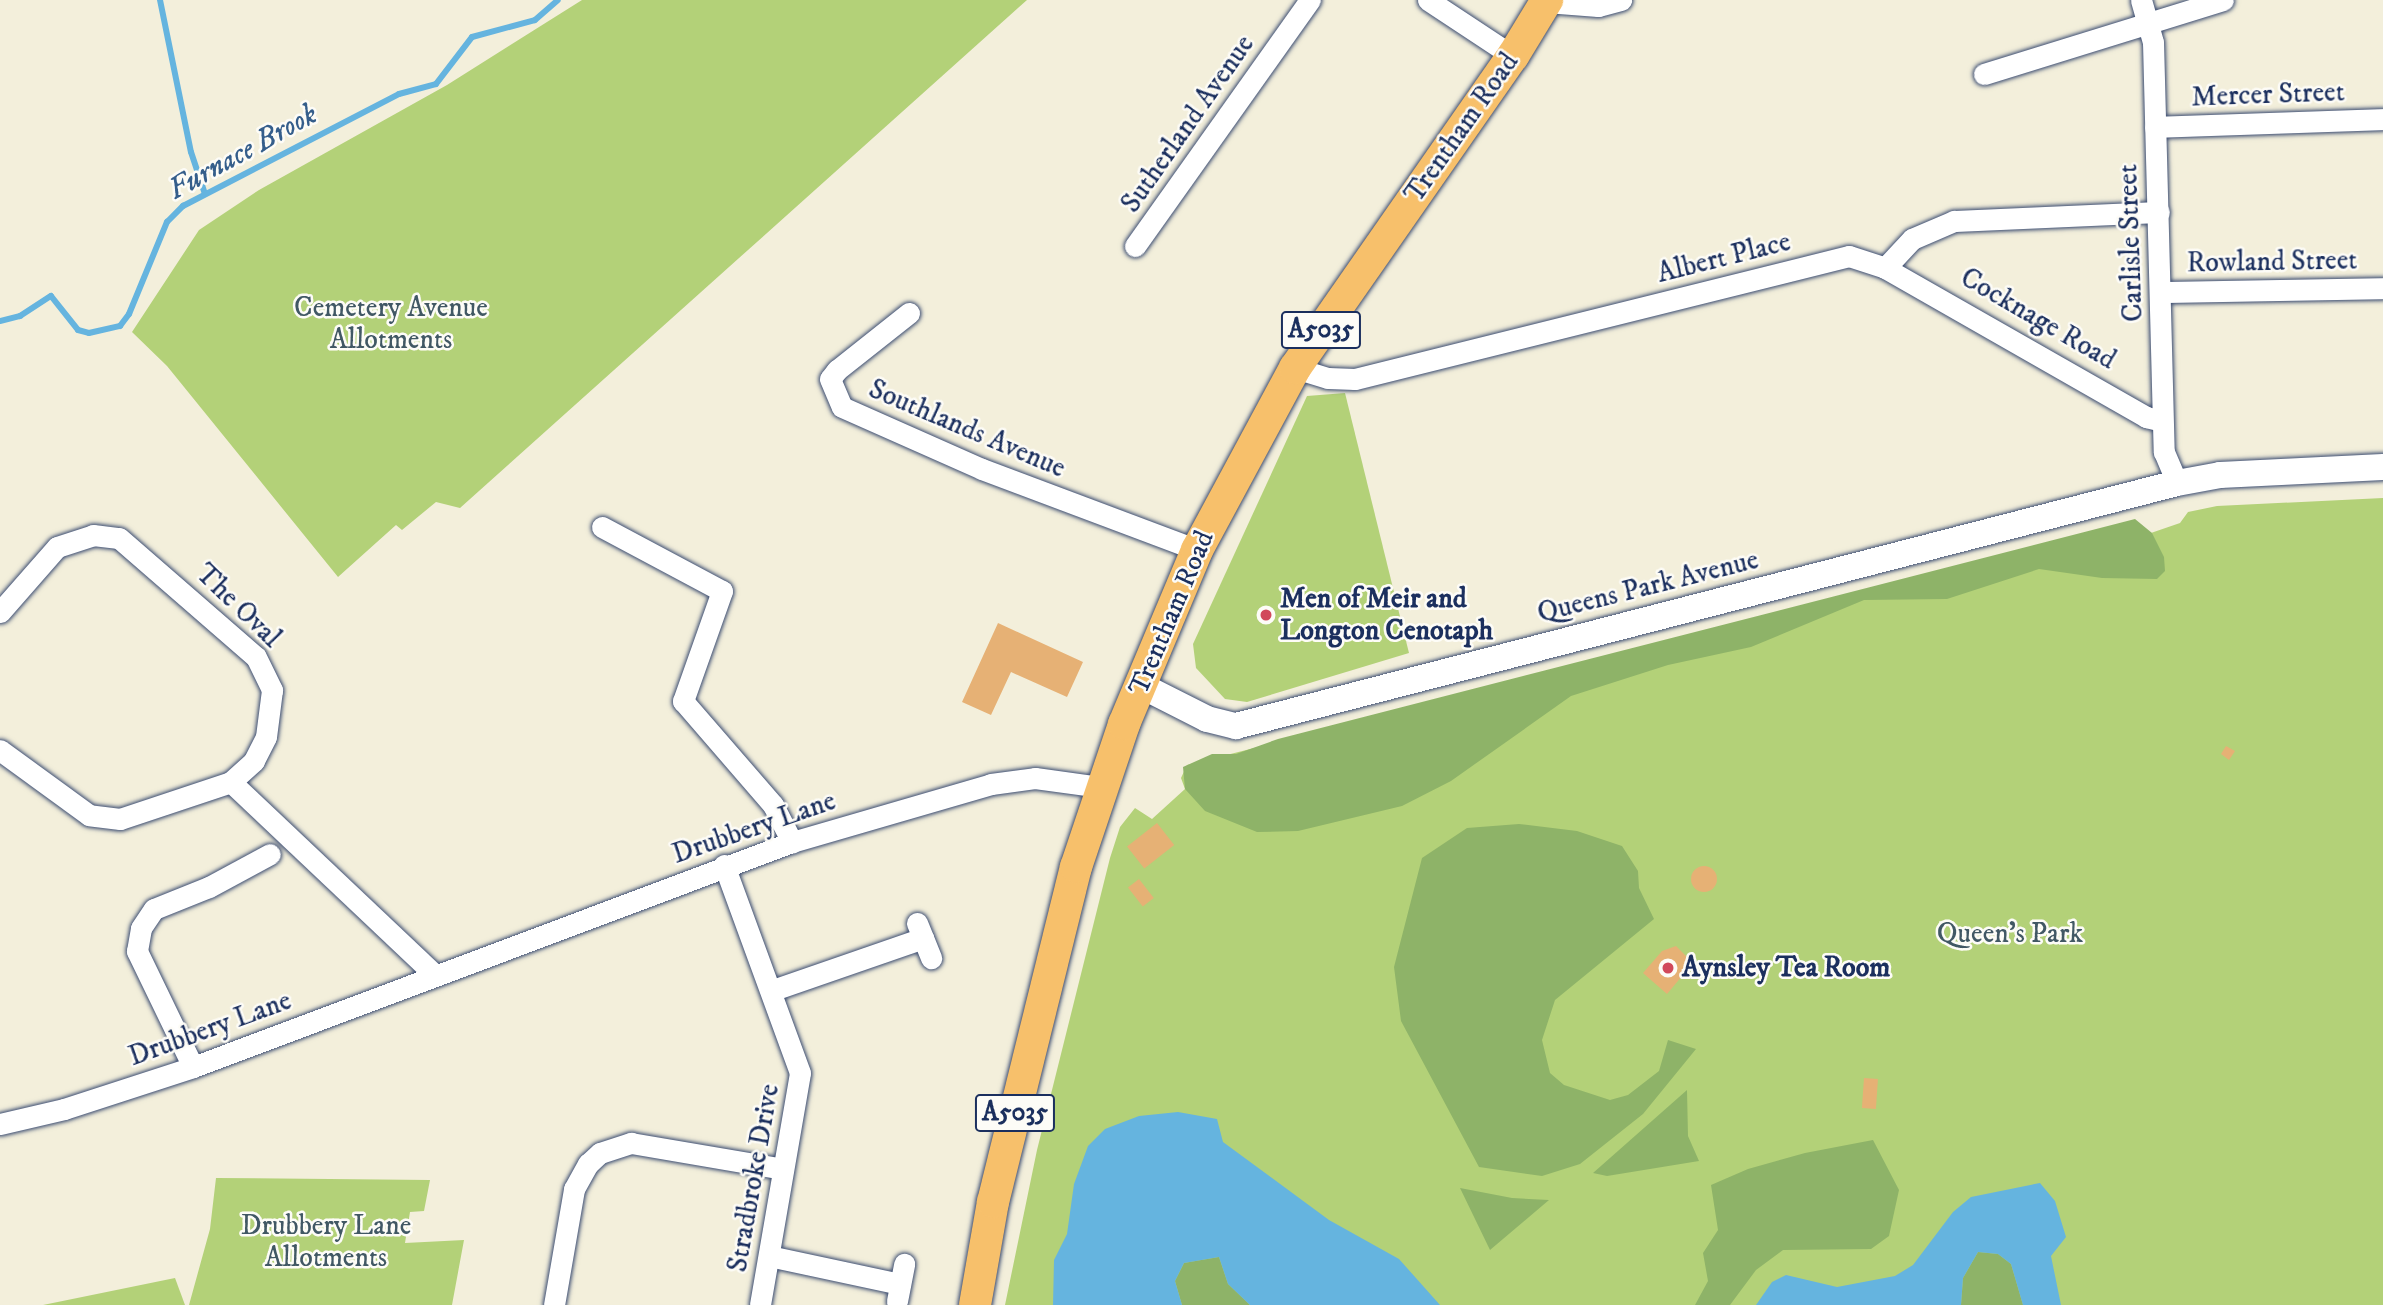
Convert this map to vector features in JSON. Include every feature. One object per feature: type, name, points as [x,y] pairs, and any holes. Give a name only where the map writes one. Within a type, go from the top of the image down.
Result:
[{"type":"main road","name":"Trentham Road","points":[[975,1305],[993,1202],[1058,935],[1101,787],[1140,685],[1197,550],[1295,368],[1513,56],[1547,1]]},
{"type":"street","name":"Sutherland Avenue","points":[[1135,246],[1310,0]]},
{"type":"street","points":[[1428,0],[1513,56]]},
{"type":"street","points":[[1547,1],[1598,6],[1621,0]]},
{"type":"street","name":"Carlisle Street","points":[[2141,0],[2148,23],[2155,127],[2162,292],[2164,453],[2177,483]]},
{"type":"street","points":[[1984,74],[2223,0]]},
{"type":"street","name":"Mercer Street","points":[[2155,127],[2383,119]]},
{"type":"street","points":[[1885,268],[1912,239],[1954,220],[2159,212]]},
{"type":"street","name":"Albert Place","points":[[1295,368],[1328,378],[1355,379],[1849,256],[1885,268]]},
{"type":"street","name":"Cocknage Road","points":[[1885,268],[2146,417],[2162,421]]},
{"type":"street","name":"Rowland Street","points":[[2162,292],[2383,288]]},
{"type":"street","name":"Southlands Avenue","points":[[909,313],[837,370],[830,379],[842,407],[982,469],[1197,550]]},
{"type":"street","points":[[2177,483],[2220,475],[2383,467]]},
{"type":"street","name":"Queens Park Avenue","points":[[1140,685],[1207,719],[1236,726],[2177,483]]},
{"type":"street","points":[[602,527],[722,591],[683,702],[773,805],[792,842]]},
{"type":"street","name":"The Oval","points":[[0,612],[57,547],[93,536],[119,538],[132,546],[256,657],[270,679],[272,712],[266,737],[254,761],[232,782],[120,819],[103,820],[75,807],[0,750]]},
{"type":"street","name":"Drubbery Lane","points":[[0,1124],[64,1109],[194,1067],[723,865],[792,842],[991,784],[1035,778],[1101,787]]},
{"type":"street","points":[[232,782],[435,975]]},
{"type":"street","points":[[194,1067],[137,951],[138,939],[154,909],[237,862],[270,854]]},
{"type":"street","name":"Stradbroke Drive","points":[[723,865],[773,990],[800,1073],[760,1305]]},
{"type":"street","points":[[773,990],[924,940]]},
{"type":"street","points":[[554,1305],[574,1189],[588,1164],[600,1153],[631,1143],[783,1169]]},
{"type":"street","points":[[769,1256],[900,1283]]},
{"type":"green space","name":"Cemetery Avenue Allotments","points":[[582,0],[1027,0],[460,508],[436,502],[402,530],[396,525],[338,577],[167,366],[132,332],[199,230],[259,190],[447,85]]},
{"type":"green space","points":[[1345,393],[1409,653],[1247,702],[1225,699],[1196,668],[1193,644],[1307,396]]},
{"type":"green space","name":"Queen's Park","points":[[2383,498],[2383,1305],[1005,1305],[1037,1150],[1120,827],[1135,808],[1152,819],[1185,789],[1181,778],[1187,765],[1781,615],[2148,534],[2180,523],[2188,512],[2217,506]]},
{"type":"green space","points":[[2135,519],[2152,533],[2164,557],[2165,571],[2157,579],[2102,578],[2039,569],[1947,599],[1864,600],[1751,647],[1668,665],[1571,696],[1451,781],[1402,806],[1298,831],[1257,832],[1205,811],[1185,789],[1183,767],[1212,754],[1236,754],[1278,739]]},
{"type":"green space","points":[[1519,824],[1577,831],[1622,846],[1638,871],[1639,888],[1654,919],[1555,1000],[1542,1040],[1550,1073],[1564,1085],[1610,1100],[1628,1095],[1659,1071],[1668,1040],[1696,1049],[1643,1114],[1580,1164],[1542,1176],[1479,1167],[1401,1021],[1394,967],[1422,858],[1467,828]]},
{"type":"green space","points":[[1687,1090],[1688,1136],[1699,1161],[1607,1176],[1593,1173]]},
{"type":"green space","points":[[1873,1140],[1899,1190],[1889,1236],[1871,1249],[1783,1250],[1756,1270],[1730,1305],[1695,1305],[1708,1281],[1703,1253],[1718,1230],[1711,1185],[1748,1169],[1805,1153]]},
{"type":"green space","name":"Drubbery Lane Allotments","points":[[216,1178],[430,1180],[424,1211],[410,1212],[405,1243],[464,1240],[452,1305],[189,1305],[210,1229]]},
{"type":"green space","points":[[1460,1188],[1512,1198],[1549,1200],[1490,1250]]},
{"type":"green space","points":[[1978,1252],[1998,1254],[2011,1264],[2023,1305],[1961,1305],[1963,1278]]},
{"type":"green space","points":[[1219,1257],[1228,1284],[1250,1305],[1182,1305],[1175,1281],[1184,1263]]},
{"type":"green space","points":[[175,1278],[185,1305],[43,1305]]},
{"type":"water","points":[[1178,1112],[1217,1119],[1223,1142],[1329,1220],[1399,1259],[1440,1305],[1250,1305],[1228,1284],[1219,1257],[1184,1263],[1175,1281],[1182,1305],[1053,1305],[1054,1260],[1067,1234],[1074,1184],[1088,1146],[1105,1129],[1139,1116]]},
{"type":"water","points":[[2040,1183],[2055,1201],[2066,1237],[2051,1256],[2061,1305],[2023,1305],[2011,1264],[1998,1254],[1978,1252],[1963,1278],[1961,1305],[1756,1305],[1772,1282],[1786,1275],[1837,1287],[1895,1276],[1913,1265],[1953,1212],[1971,1197]]},
{"type":"building","points":[[998,623],[1083,662],[1067,697],[1011,672],[991,715],[962,702]]},
{"type":"building","points":[[2226,746],[2235,751],[2229,760],[2221,754]]},
{"type":"building","points":[[1157,823],[1174,845],[1144,868],[1127,846]]},
{"type":"building","points":[[1704,866],[1713,870],[1717,879],[1713,888],[1704,892],[1695,888],[1691,879],[1695,870]]},
{"type":"building","points":[[1139,879],[1154,898],[1143,907],[1128,888]]},
{"type":"building","name":"Aynsley Tea Room","points":[[1676,946],[1693,963],[1667,994],[1643,973],[1662,951]]},
{"type":"building","points":[[1864,1078],[1878,1079],[1876,1109],[1862,1108]]},
{"type":"waterway","points":[[160,0],[191,152],[205,194]]},
{"type":"waterway","name":"Furnace Brook","points":[[0,321],[20,316],[51,296],[78,330],[89,333],[120,326],[129,314],[167,222],[183,206],[399,94],[436,84],[472,37],[535,20],[558,0]]},
{"type":"place","name":"Men of Meir and Longton Cenotaph","points":[[1266,615]]},
{"type":"place","name":"Aynsley Tea Room","points":[[1668,968]]}]
